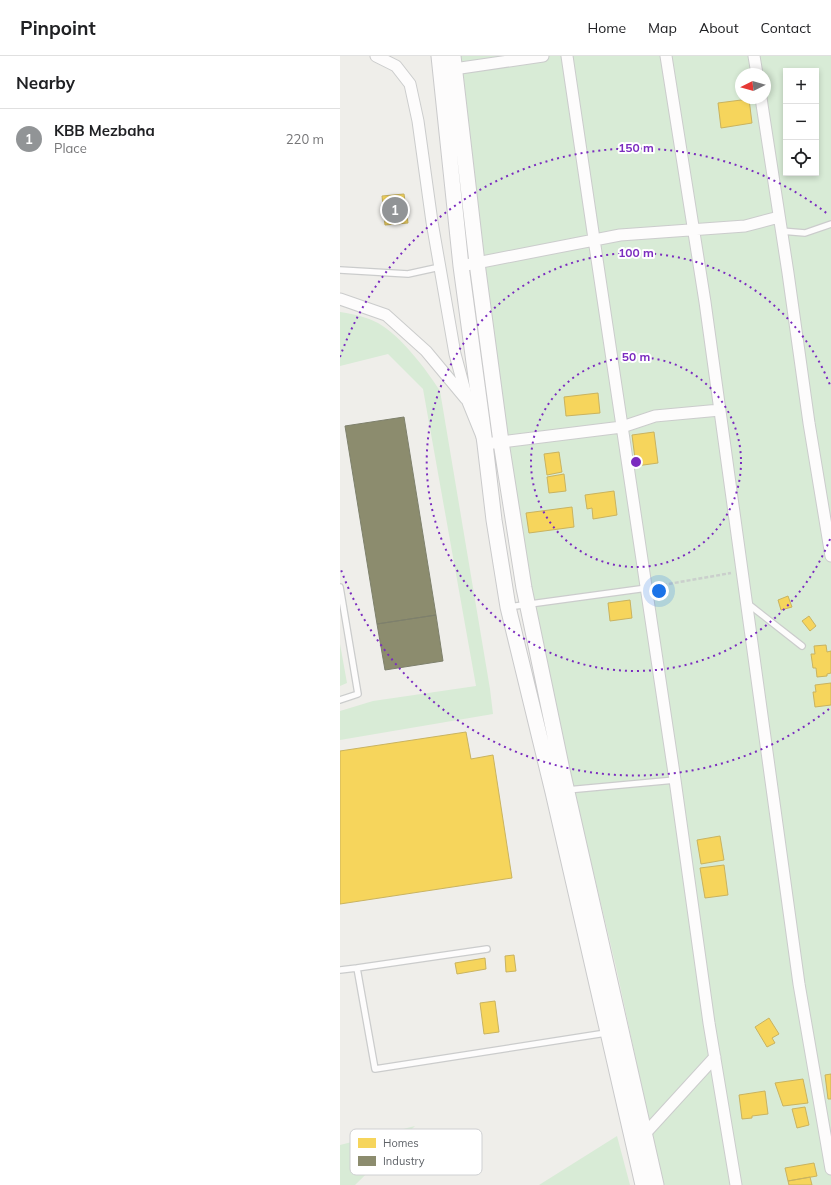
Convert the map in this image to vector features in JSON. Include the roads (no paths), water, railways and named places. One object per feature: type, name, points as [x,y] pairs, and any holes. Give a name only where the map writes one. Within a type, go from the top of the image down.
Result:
[{"type":"main road","points":[[447,63],[477,263],[501,442],[527,605],[560,791],[609,1032],[643,1185]]},
{"type":"main road","points":[[447,63],[461,266],[486,444],[494,520],[508,607],[560,791],[656,1185]]},
{"type":"street","points":[[376,56],[396,66],[410,84],[418,121],[455,354],[468,402],[486,444],[622,427],[655,416],[720,410]]},
{"type":"street","points":[[447,63],[543,56]]},
{"type":"street","points":[[567,56],[647,588],[715,1057],[736,1185]]},
{"type":"street","points":[[666,56],[705,302],[799,984],[831,1169]]},
{"type":"street","points":[[754,56],[756,68]]},
{"type":"street","points":[[762,104],[782,231],[809,423],[831,556]]},
{"type":"street","points":[[461,266],[594,239],[620,235],[745,226],[779,217]]},
{"type":"street","points":[[340,299],[386,316],[426,351],[468,402]]},
{"type":"street","points":[[634,1146],[715,1057]]},
{"type":"lane","points":[[782,231],[805,233],[831,224]]},
{"type":"lane","points":[[340,270],[408,274],[440,267]]},
{"type":"lane","points":[[340,587],[358,694],[340,700]]},
{"type":"lane","points":[[508,607],[647,588]]},
{"type":"lane","points":[[746,602],[802,646]]},
{"type":"lane","points":[[560,791],[675,780]]},
{"type":"lane","points":[[340,970],[487,949]]},
{"type":"lane","points":[[357,968],[375,1069],[609,1032]]},
{"type":"place","name":"KBB Mezbaha","points":[[395,210]]}]
